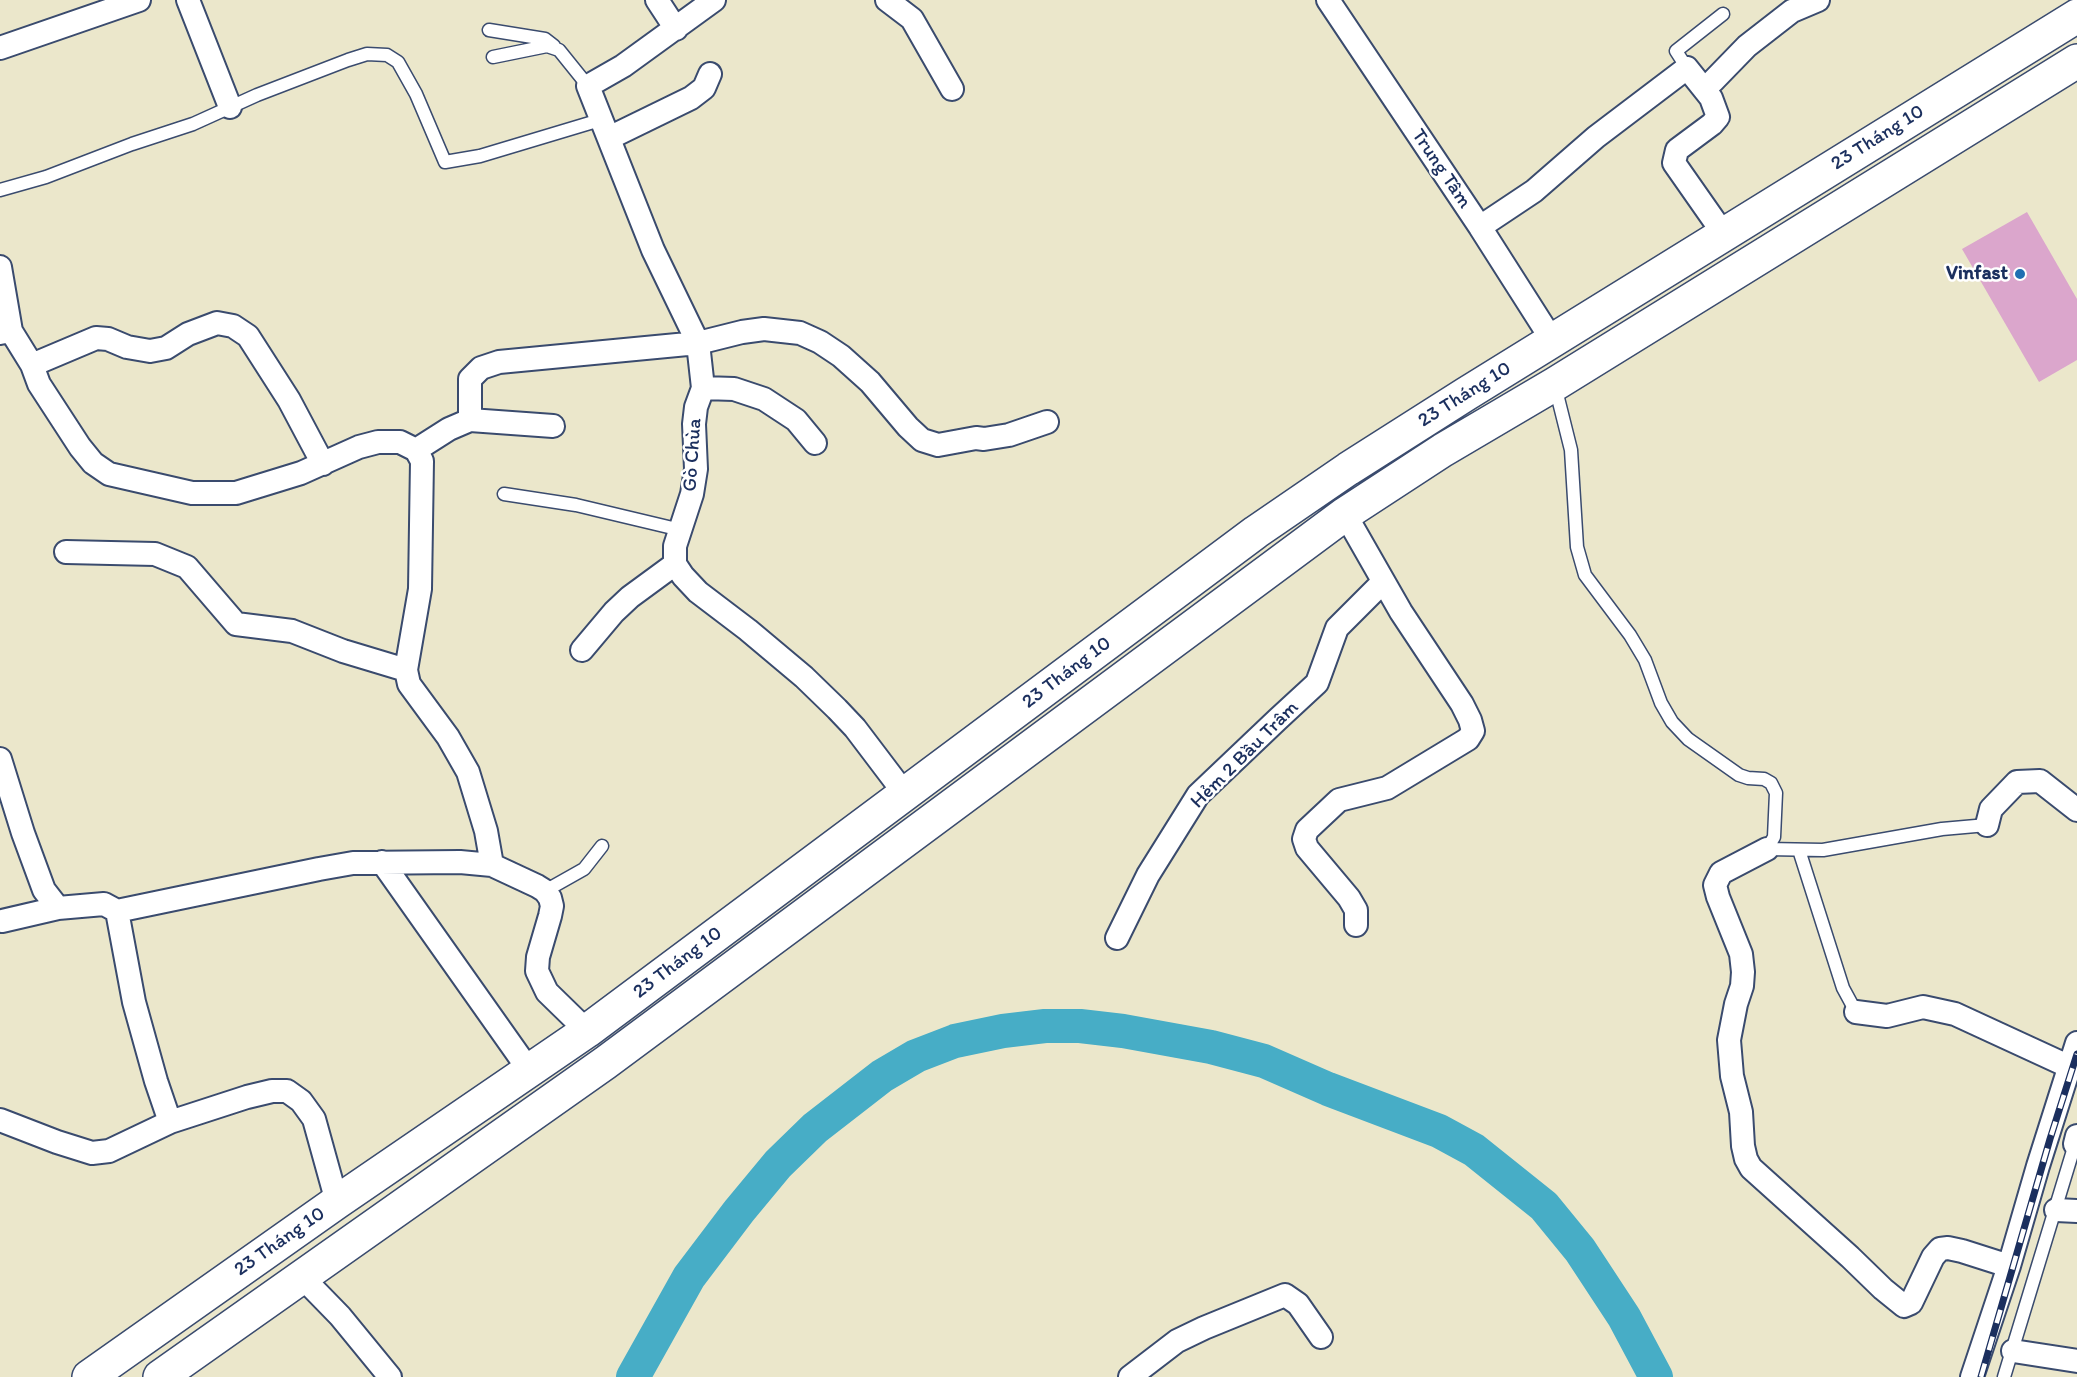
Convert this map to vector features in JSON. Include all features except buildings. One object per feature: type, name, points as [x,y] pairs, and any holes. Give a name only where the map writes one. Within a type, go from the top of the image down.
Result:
[{"type":"main road","name":"23 Tháng 10","points":[[89,1377],[337,1202],[587,1031],[1256,532],[1358,463],[1552,340],[2077,16]]},
{"type":"main road","name":"23 Tháng 10","points":[[160,1377],[605,1063],[1345,514],[1443,450],[1564,378],[2077,61]]},
{"type":"main road","points":[[1552,340],[1564,378]]},
{"type":"main road","points":[[278,1244],[302,1277]]},
{"type":"street","points":[[0,48],[140,0]]},
{"type":"street","points":[[188,0],[230,107]]},
{"type":"street","points":[[657,0],[676,29]]},
{"type":"street","points":[[588,86],[623,66],[714,0]]},
{"type":"street","points":[[888,0],[912,19],[952,88]]},
{"type":"street","name":"Trung Tâm","points":[[1328,0],[1480,227],[1552,340]]},
{"type":"street","points":[[1713,81],[1747,46],[1792,11],[1818,0]]},
{"type":"street","points":[[1480,227],[1534,190],[1596,137],[1687,68],[1711,98],[1718,117],[1677,150],[1674,163],[1724,233]]},
{"type":"street","points":[[605,129],[691,98],[704,88],[710,74]]},
{"type":"street","name":"Gò Chùa","points":[[588,86],[654,250],[698,343],[703,388],[696,407],[694,424],[696,470],[692,494],[675,546],[675,564]]},
{"type":"street","points":[[0,267],[6,332],[32,365],[39,384],[80,447],[93,463],[109,474],[192,493],[224,494],[247,491],[323,464],[359,447],[378,442],[400,442],[416,450],[422,461],[420,589],[406,670],[409,684],[448,737],[468,772],[486,831],[492,865]]},
{"type":"street","points":[[32,365],[96,338],[108,339],[127,347],[150,351],[165,348],[188,334],[217,323],[233,326],[248,336],[289,400],[323,464]]},
{"type":"street","points":[[470,420],[470,379],[481,368],[499,362],[698,343],[765,329],[800,333],[820,342],[855,367],[922,440],[938,445],[1009,435],[1047,422]]},
{"type":"street","points":[[703,388],[734,389],[764,399],[796,420],[816,443]]},
{"type":"street","points":[[416,450],[449,429],[470,420],[552,426]]},
{"type":"street","points":[[1345,514],[1383,582],[1462,704],[1473,730],[1468,739],[1387,788],[1339,800],[1307,830],[1304,839],[1307,848],[1349,898],[1356,910],[1356,925]]},
{"type":"street","points":[[66,552],[155,554],[187,567],[236,624],[292,631],[343,651],[406,670]]},
{"type":"street","points":[[582,650],[630,597],[675,564],[698,592],[804,677],[837,709],[855,728],[904,794]]},
{"type":"street","name":"Hẻm 2 Bầu Trâm","points":[[1117,938],[1148,875],[1198,795],[1317,683],[1337,628],[1383,582]]},
{"type":"street","points":[[0,759],[44,890],[58,908]]},
{"type":"street","points":[[1987,825],[1991,809],[2017,782],[2040,781],[2077,810]]},
{"type":"street","points":[[1767,849],[1721,873],[1715,885],[1741,954],[1742,986],[1729,1040],[1732,1076],[1741,1112],[1743,1146],[1751,1168],[1904,1306],[1911,1303],[1933,1257],[1940,1249],[1962,1251],[2009,1266]]},
{"type":"street","points":[[382,862],[529,1070]]},
{"type":"street","points":[[2,921],[58,908],[104,904],[117,911],[319,868],[353,863],[460,862],[492,865],[544,891],[549,898],[552,906],[538,957],[537,971],[547,992],[587,1031]]},
{"type":"street","points":[[117,911],[134,1002],[170,1122]]},
{"type":"street","points":[[1856,1012],[1887,1016],[1923,1007],[1955,1014],[2070,1067]]},
{"type":"street","points":[[1972,1377],[2009,1266],[2037,1166],[2077,1043]]},
{"type":"street","points":[[0,1120],[92,1153],[109,1151],[170,1122],[255,1095],[272,1091],[287,1091],[301,1101],[314,1119],[337,1202]]},
{"type":"street","points":[[302,1277],[340,1316],[390,1377]]},
{"type":"street","points":[[1130,1377],[1177,1341],[1285,1295],[1298,1304],[1321,1337]]},
{"type":"street","points":[[2013,1351],[2077,1361]]},
{"type":"lane","points":[[1687,68],[1676,51],[1723,14]]},
{"type":"lane","points":[[489,30],[545,39],[559,50],[588,86]]},
{"type":"lane","points":[[493,57],[547,46],[559,50]]},
{"type":"lane","points":[[0,190],[46,177],[132,144],[193,124],[256,95],[368,54],[387,55],[398,62],[416,94],[446,162],[605,129]]},
{"type":"lane","points":[[1564,378],[1572,450],[1576,538],[1585,575],[1630,635],[1645,660],[1661,703],[1672,722],[1688,739],[1738,775],[1764,779],[1771,783],[1776,793],[1774,837],[1767,849],[1823,850],[1942,829],[1987,825]]},
{"type":"lane","points":[[504,494],[585,507],[681,530]]},
{"type":"lane","points":[[544,891],[584,869],[602,846]]},
{"type":"lane","points":[[1799,850],[1843,988],[1856,1012]]},
{"type":"lane","points":[[2004,1377],[2066,1211],[2076,1140]]},
{"type":"waterway","points":[[633,1377],[689,1277],[778,1164],[815,1128],[882,1076],[916,1056],[955,1041],[1003,1031],[1045,1026],[1080,1026],[1123,1031],[1211,1047],[1264,1061],[1328,1089],[1439,1131],[1474,1150],[1544,1206],[1580,1250],[1624,1317],[1656,1377]]},
{"type":"railway","points":[[1981,1377],[2077,1054]]},
{"type":"place","name":"Vinfast","points":[[2020,274]]}]
